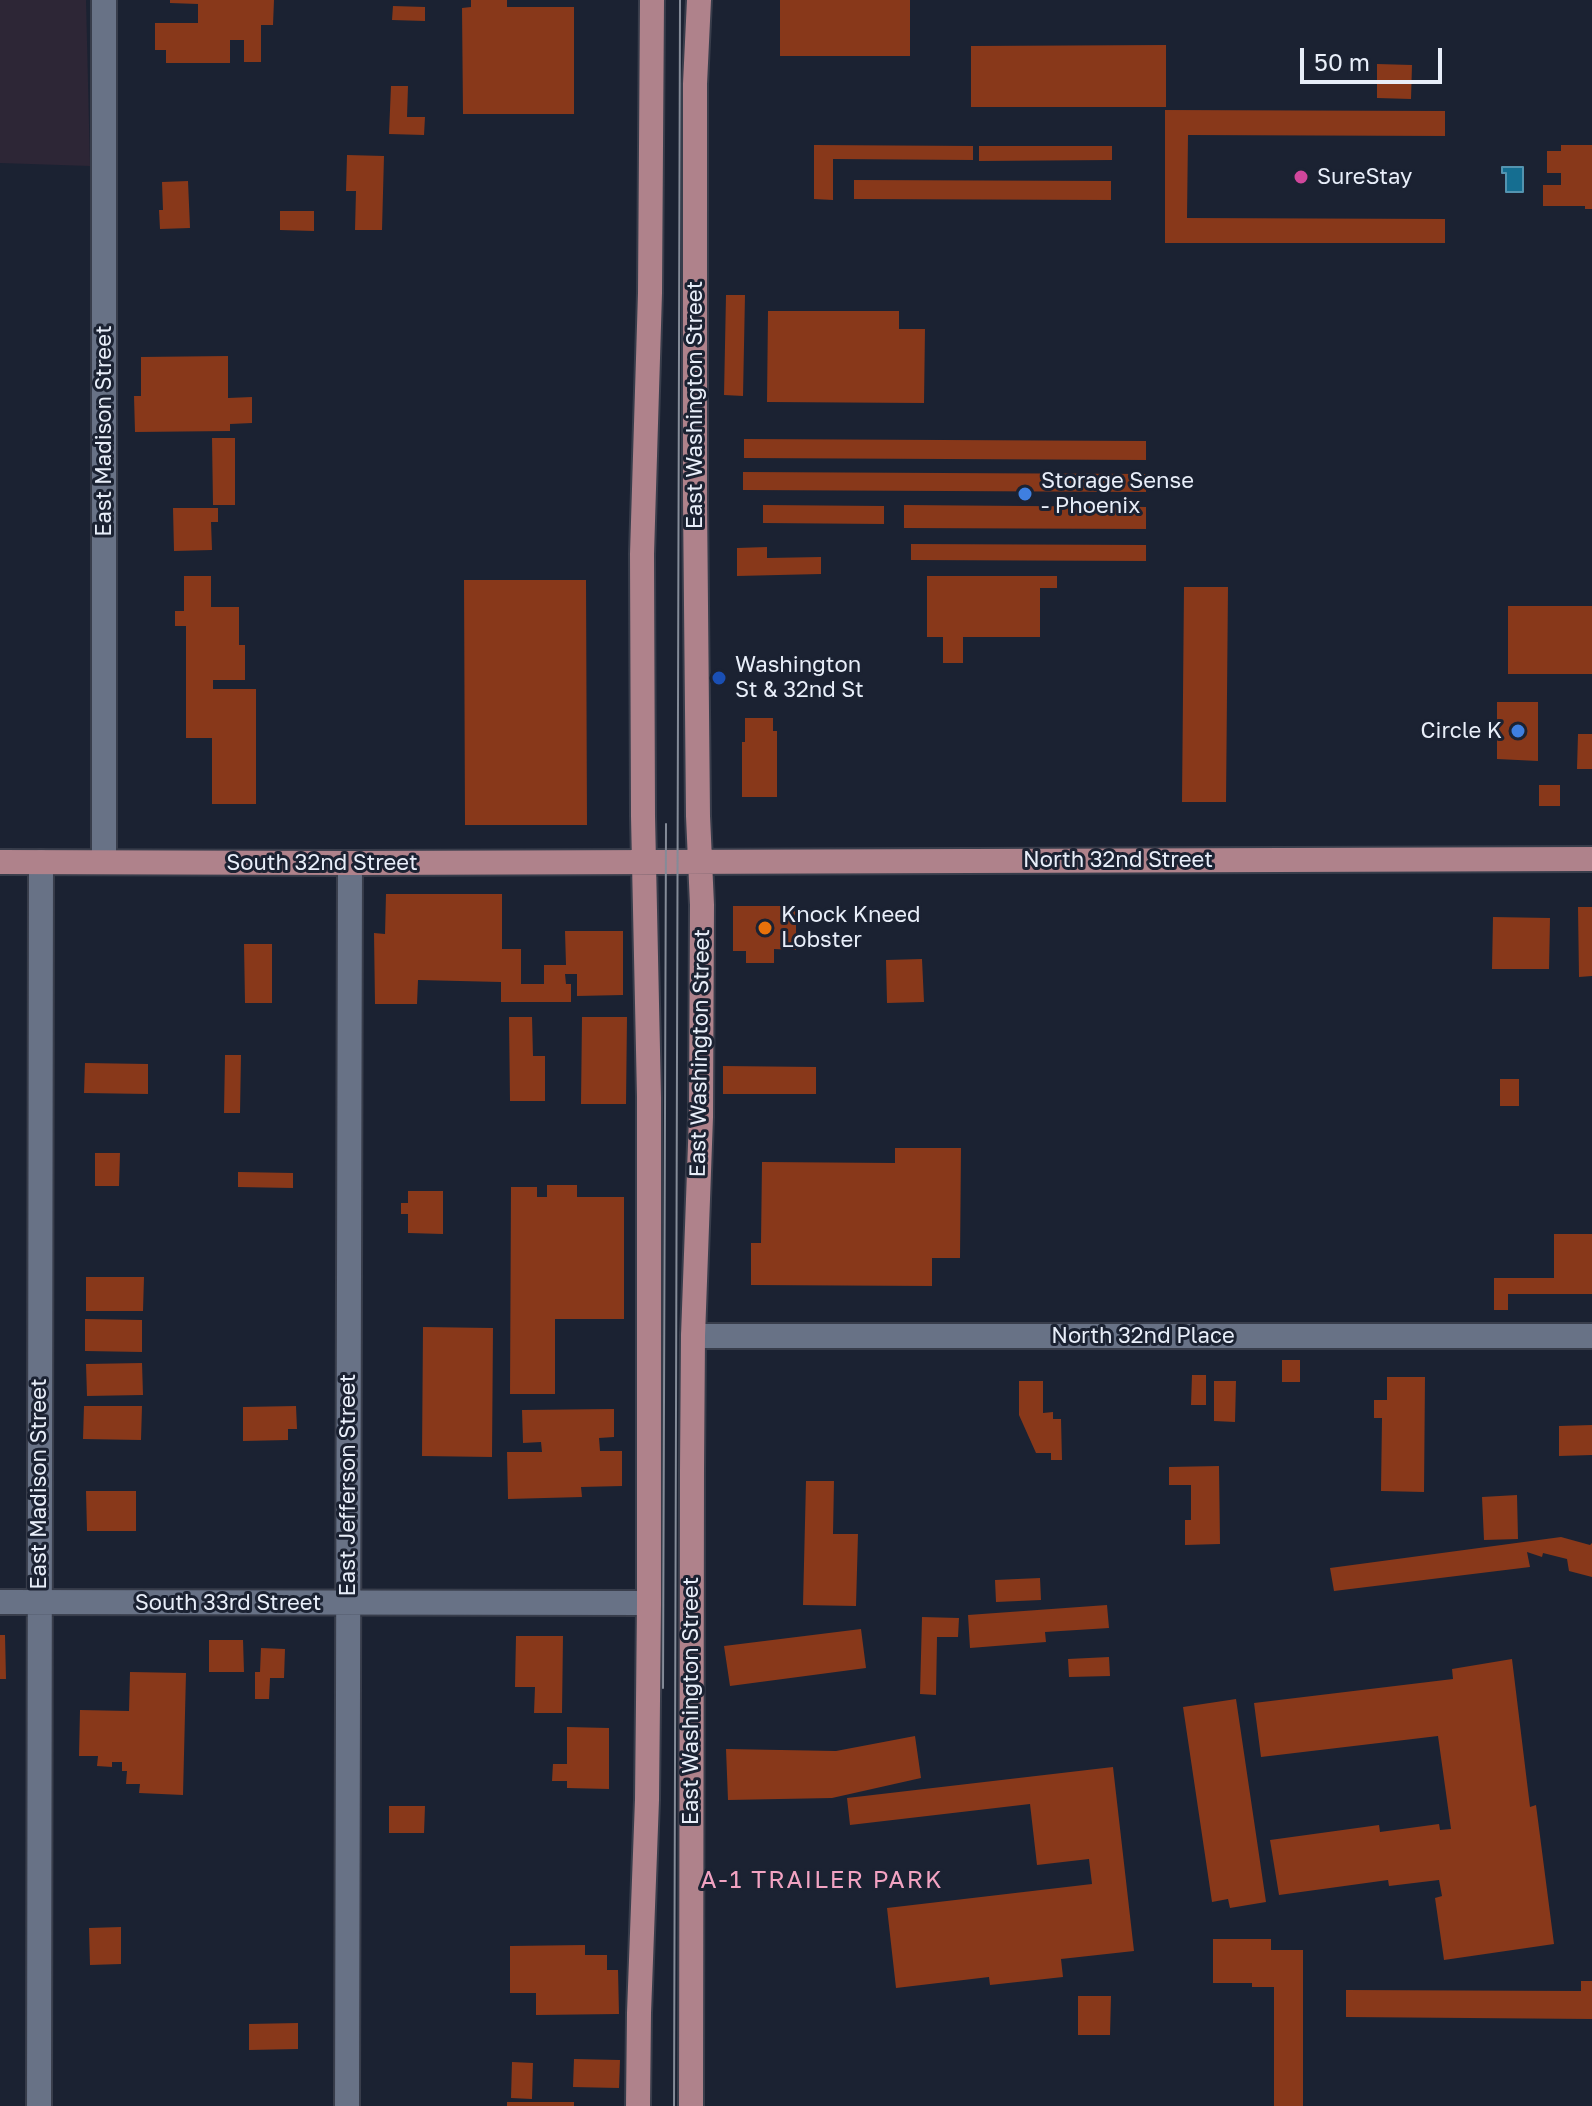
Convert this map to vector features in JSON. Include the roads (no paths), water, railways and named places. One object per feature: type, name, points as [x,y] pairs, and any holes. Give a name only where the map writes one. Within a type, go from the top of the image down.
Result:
[{"type":"main road","name":"East Washington Street","points":[[638,2106],[649,1603],[649,1097],[642,554],[650,293],[652,0]]},
{"type":"main road","name":"East Washington Street","points":[[691,2106],[693,1336],[701,1117],[702,905],[695,528],[695,84],[699,0]]},
{"type":"main road","name":"North 32nd Street","points":[[644,863],[1592,859]]},
{"type":"main road","name":"South 32nd Street","points":[[0,862],[644,863]]},
{"type":"street","name":"East Madison Street","points":[[104,0],[104,862]]},
{"type":"street","name":"East Madison Street","points":[[39,2106],[41,862]]},
{"type":"street","name":"East Jefferson Street","points":[[347,2106],[350,863]]},
{"type":"street","name":"North 32nd Place","points":[[693,1336],[1592,1336]]},
{"type":"street","name":"South 33rd Street","points":[[0,1602],[649,1603]]},
{"type":"water","points":[[1502,167],[1523,167],[1523,192],[1506,192],[1506,173],[1502,173]]},
{"type":"tram line","points":[[674,2106],[680,0]]},
{"type":"tram line","points":[[663,1688],[666,824]]},
{"type":"place","name":"SureStay","points":[[1301,177]]},
{"type":"place","name":"Storage Sense - Phoenix","points":[[1025,494]]},
{"type":"place","name":"Washington St & 32nd St","points":[[719,678]]},
{"type":"place","name":"Circle K","points":[[1518,731]]},
{"type":"place","name":"Knock Kneed Lobster","points":[[765,928]]},
{"type":"district","name":"A-1 TRAILER PARK","points":[[822,1880]]}]
